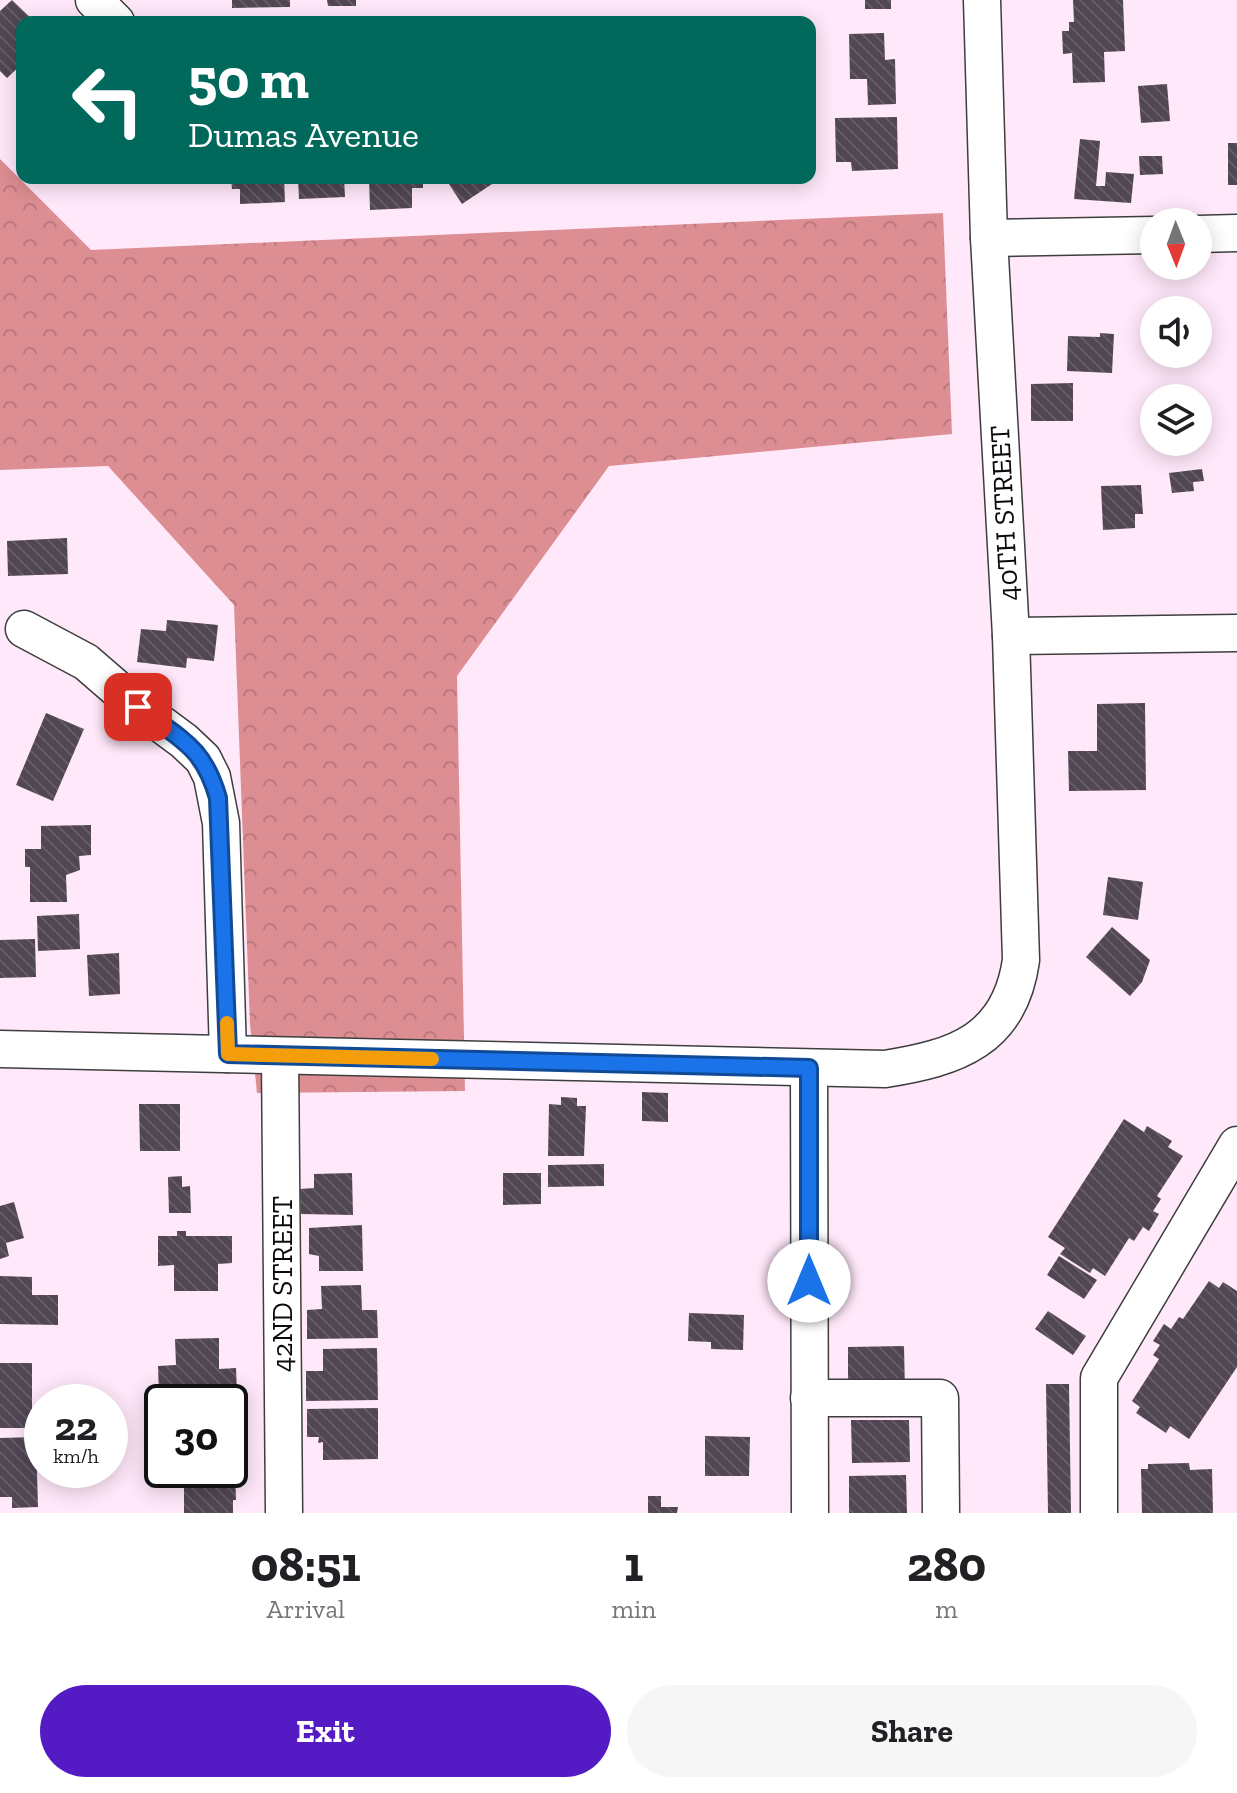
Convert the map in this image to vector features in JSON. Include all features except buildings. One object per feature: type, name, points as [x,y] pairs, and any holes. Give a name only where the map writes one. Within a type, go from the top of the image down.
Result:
[{"type":"street","points":[[94,0],[110,16]]},
{"type":"street","name":"40TH STREET","points":[[809,1068],[885,1069],[923,1063],[958,1050],[981,1038],[999,1021],[1012,999],[1021,960],[1011,636],[989,238],[982,0]]},
{"type":"street","points":[[1212,234],[1237,233]]},
{"type":"street","points":[[989,238],[1140,235]]},
{"type":"street","points":[[24,629],[86,662],[184,741],[203,759],[212,777],[221,823],[228,1054]]},
{"type":"street","points":[[1011,636],[1237,633]]},
{"type":"street","points":[[0,1049],[809,1068],[810,1513]]},
{"type":"street","name":"42ND STREET","points":[[280,1056],[284,1512]]},
{"type":"street","points":[[1099,1513],[1099,1378],[1237,1145]]},
{"type":"street","points":[[809,1398],[940,1398],[941,1513]]},
{"type":"green space","points":[[0,159],[16,175],[16,184],[25,184],[91,250],[943,213],[952,434],[609,466],[457,676],[465,1091],[257,1093],[250,1024],[234,605],[108,466],[0,470]]},
{"type":"slow traffic","points":[[227,1023],[228,1054],[432,1059]]},
{"type":"route","points":[[138,707],[203,759],[218,798],[228,1054],[809,1068],[809,1281]]}]
